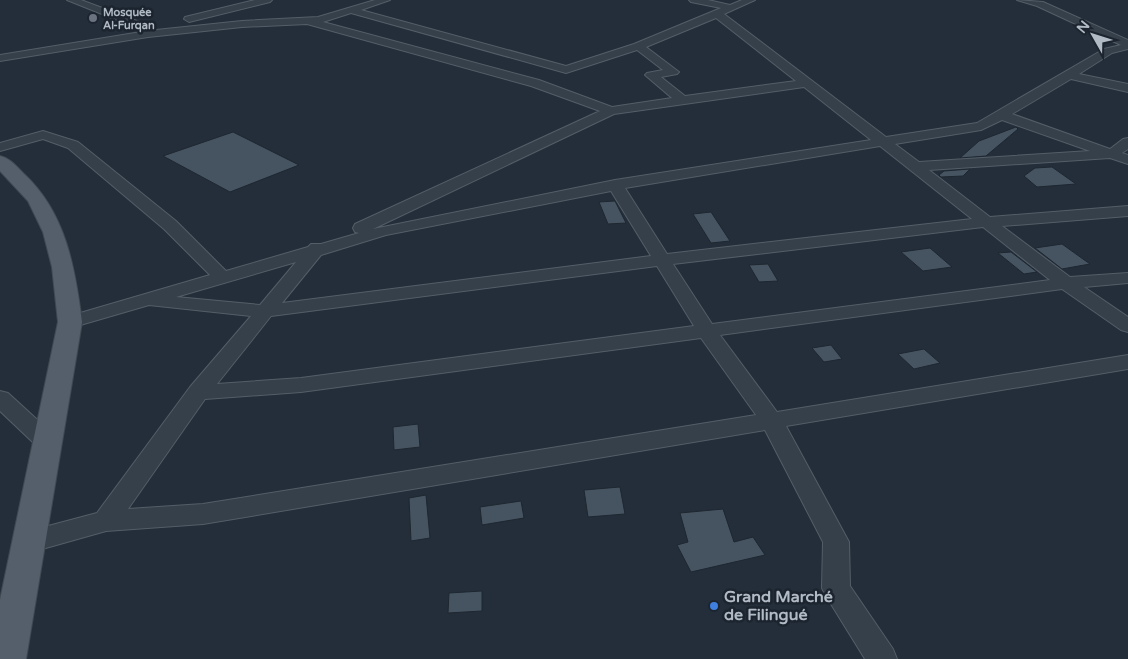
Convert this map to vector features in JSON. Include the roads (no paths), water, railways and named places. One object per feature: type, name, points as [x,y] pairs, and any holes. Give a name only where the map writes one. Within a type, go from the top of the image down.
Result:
[{"type":"main road","points":[[0,161],[26,186],[44,212],[59,246],[65,274],[70,322],[7,659]]},
{"type":"street","points":[[72,0],[141,26],[148,34]]},
{"type":"street","points":[[220,0],[301,21],[354,22],[585,100],[611,111]]},
{"type":"street","points":[[148,34],[165,25],[267,0]]},
{"type":"street","points":[[354,22],[385,0]]},
{"type":"street","points":[[694,0],[733,8]]},
{"type":"street","points":[[0,58],[148,34],[242,24],[319,20],[354,22],[566,70],[638,46],[750,0]]},
{"type":"street","points":[[1022,0],[1040,4],[1128,45]]},
{"type":"street","points":[[1040,4],[1058,0]]},
{"type":"street","points":[[338,4],[354,22]]},
{"type":"street","points":[[717,14],[985,222],[1066,283],[1128,326]]},
{"type":"street","points":[[70,322],[315,249],[383,231],[615,185],[981,126],[1108,51],[1128,45]]},
{"type":"street","points":[[638,46],[673,72],[651,76],[682,100]]},
{"type":"street","points":[[1069,75],[1128,88]]},
{"type":"street","points":[[106,521],[198,392],[315,249],[611,111],[806,83]]},
{"type":"street","points":[[1001,115],[1128,160]]},
{"type":"street","points":[[0,147],[43,135],[73,145],[170,225],[222,277]]},
{"type":"street","points":[[915,167],[1112,154],[1128,142]]},
{"type":"street","points":[[615,185],[707,332],[772,421],[836,542],[836,588],[882,659]]},
{"type":"street","points":[[144,300],[264,311],[662,260],[985,222],[1128,211]]},
{"type":"street","points":[[198,392],[301,385],[1066,283],[1128,278]]},
{"type":"street","points":[[28,542],[106,521],[203,514],[1128,362]]},
{"type":"street","points":[[0,398],[47,442]]},
{"type":"place","name":"Mosquée Al-Furqan","points":[[93,18]]},
{"type":"place","name":"Grand Marché de Filingué","points":[[714,606]]}]
